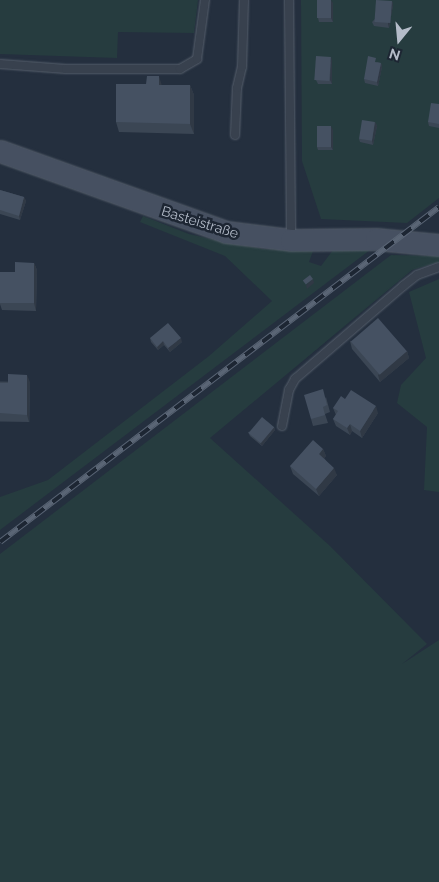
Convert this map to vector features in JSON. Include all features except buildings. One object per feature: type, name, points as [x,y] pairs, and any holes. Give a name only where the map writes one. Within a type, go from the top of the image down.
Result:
[{"type":"main road","name":"Basteistraße","points":[[0,151],[192,222],[226,232],[291,240],[376,239],[439,244]]},
{"type":"lane","points":[[0,64],[56,68],[180,69],[197,59],[205,0]]},
{"type":"lane","points":[[235,134],[244,0]]},
{"type":"lane","points":[[289,0],[291,240]]},
{"type":"lane","points":[[282,426],[289,390],[295,379],[417,275],[439,267]]},
{"type":"green space","points":[[0,0],[198,0],[194,33],[118,32],[117,58],[0,54]]},
{"type":"green space","points":[[301,0],[439,0],[439,198],[407,223],[321,219],[302,161]]},
{"type":"green space","points":[[143,216],[189,234],[228,243],[264,249],[313,251],[309,262],[321,266],[333,250],[370,250],[0,530],[0,497],[48,480],[209,356],[272,301],[225,256],[140,222]]},
{"type":"green space","points":[[391,255],[439,256],[439,262],[412,270],[210,438],[330,546],[427,644],[402,664],[439,640],[439,882],[0,882],[0,554]]},
{"type":"green space","points":[[439,279],[439,492],[424,490],[427,427],[397,403],[401,385],[426,358],[409,292]]},
{"type":"railway","points":[[0,542],[439,207]]}]
